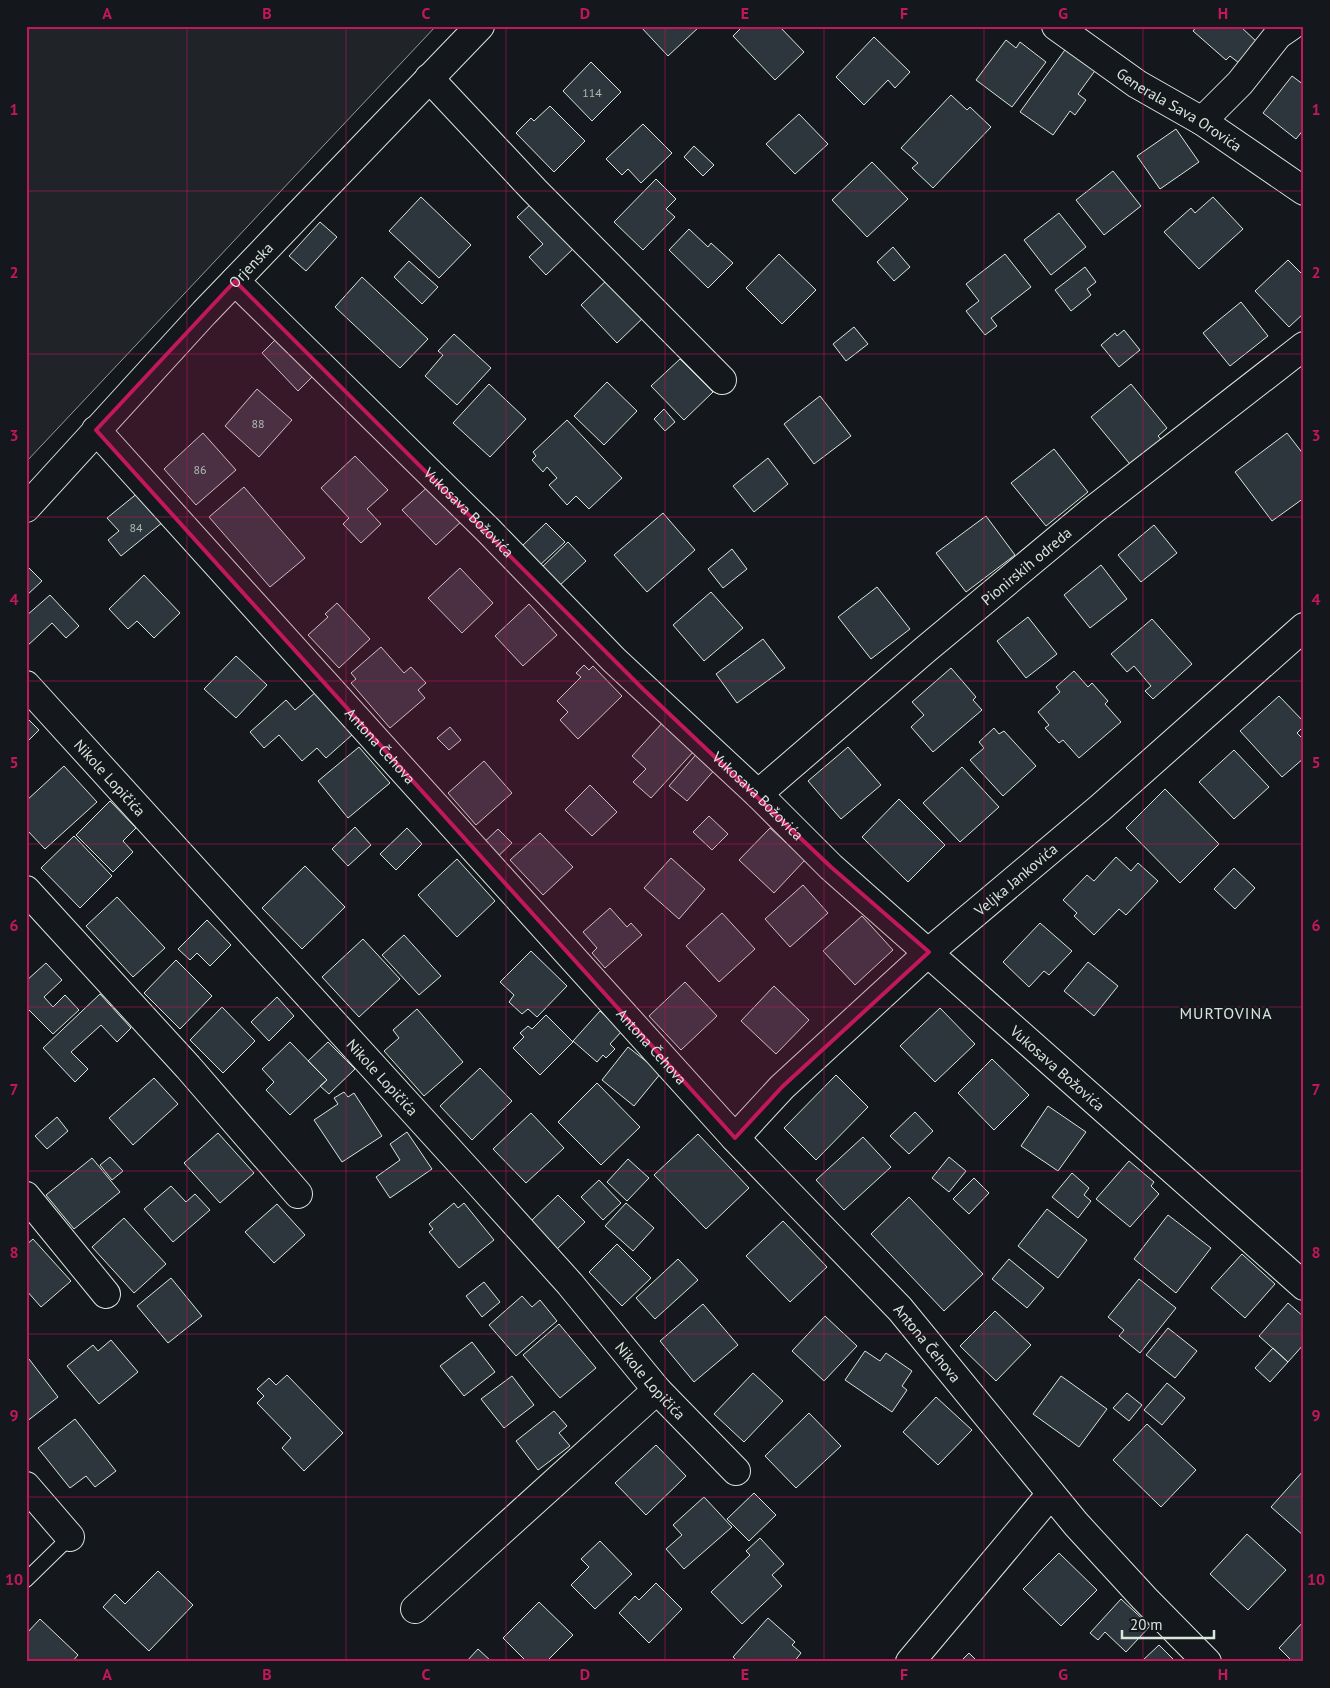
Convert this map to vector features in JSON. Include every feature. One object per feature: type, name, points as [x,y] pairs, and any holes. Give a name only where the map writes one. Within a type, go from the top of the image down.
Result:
[{"type":"street","name":"Orjenska","points":[[26,508],[235,281],[480,26]]},
{"type":"street","name":"Generala Sava Orovića","points":[[1056,26],[1137,84],[1202,121],[1304,191]]},
{"type":"street","points":[[1202,121],[1240,83],[1278,35],[1291,26]]},
{"type":"street","points":[[429,78],[535,191],[722,380]]},
{"type":"street","name":"Vukosava Božovića","points":[[235,281],[488,530],[614,660],[758,794],[831,867],[930,952],[1304,1286]]},
{"type":"street","name":"Pionirskih odreda","points":[[758,794],[926,649],[1093,510],[1304,346]]},
{"type":"street","name":"Antona Čehova","points":[[96,430],[734,1138],[900,1309],[1052,1494],[1144,1598],[1207,1662]]},
{"type":"street","name":"Veljka Jankovića","points":[[734,1138],[782,1087],[930,952],[1100,808],[1304,628]]},
{"type":"street","name":"Nikole Lopičića","points":[[26,685],[570,1284],[657,1390],[736,1471]]},
{"type":"street","points":[[26,890],[188,1067],[298,1194]]},
{"type":"street","points":[[26,1196],[106,1294]]},
{"type":"street","points":[[415,1609],[657,1390]]},
{"type":"street","points":[[26,1486],[70,1537]]},
{"type":"street","points":[[910,1662],[1052,1494]]},
{"type":"lane","points":[[26,1580],[70,1537]]},
{"type":"highlighted area","points":[[235,281],[643,689],[831,867],[929,952],[782,1087],[735,1138],[96,430]]},
{"type":"shaded area","points":[[26,26],[436,26],[26,462]]},
{"type":"building","points":[[640,26],[698,26],[699,27],[668,56]]},
{"type":"building","points":[[743,26],[779,26],[804,52],[775,80],[733,36]]},
{"type":"building","points":[[1197,26],[1240,26],[1258,43],[1239,63],[1230,56],[1226,60],[1193,31]]},
{"type":"building","points":[[874,37],[910,72],[895,88],[888,80],[864,105],[836,77]]},
{"type":"building","points":[[1006,40],[1016,48],[1020,42],[1046,62],[1012,107],[976,80]]},
{"type":"building","points":[[1067,47],[1097,68],[1078,94],[1086,100],[1075,115],[1070,111],[1053,135],[1020,112]]},
{"type":"building","points":[[591,62],[621,92],[592,121],[563,91]]},
{"type":"building","points":[[1292,76],[1304,85],[1304,129],[1296,139],[1263,113]]},
{"type":"building","points":[[951,95],[967,110],[970,107],[991,127],[933,188],[912,168],[918,163],[901,148]]},
{"type":"building","points":[[550,106],[585,141],[554,172],[516,133],[531,118],[534,121]]},
{"type":"building","points":[[799,114],[828,144],[795,174],[766,144]]},
{"type":"building","points":[[643,124],[672,153],[641,183],[628,169],[622,175],[606,159]]},
{"type":"building","points":[[1176,129],[1199,162],[1160,189],[1137,156]]},
{"type":"building","points":[[694,146],[714,165],[703,176],[684,157]]},
{"type":"building","points":[[872,162],[908,199],[867,237],[832,200]]},
{"type":"building","points":[[1113,171],[1141,206],[1104,235],[1076,200]]},
{"type":"building","points":[[656,179],[676,199],[666,209],[675,217],[643,250],[614,222]]},
{"type":"building","points":[[421,197],[471,245],[439,278],[389,231]]},
{"type":"building","points":[[1213,197],[1243,229],[1199,269],[1164,232],[1191,208],[1195,213]]},
{"type":"building","points":[[533,202],[576,246],[546,275],[529,257],[543,244],[517,217]]},
{"type":"building","points":[[1059,213],[1086,247],[1051,275],[1024,240]]},
{"type":"building","points":[[320,222],[337,237],[306,271],[289,256]]},
{"type":"building","points":[[689,229],[708,247],[711,243],[733,263],[708,288],[669,250]]},
{"type":"building","points":[[893,247],[910,267],[894,281],[877,262]]},
{"type":"building","points":[[779,254],[816,290],[782,324],[746,288]]},
{"type":"building","points":[[1005,254],[1031,287],[991,318],[997,326],[985,335],[966,311],[979,301],[966,284]]},
{"type":"building","points":[[1288,260],[1304,276],[1304,313],[1289,327],[1255,291]]},
{"type":"building","points":[[409,261],[438,287],[422,304],[394,277]]},
{"type":"building","points":[[1085,267],[1096,282],[1087,289],[1091,295],[1071,311],[1055,290]]},
{"type":"building","points":[[611,276],[647,314],[617,343],[581,305]]},
{"type":"building","points":[[362,277],[428,339],[400,368],[335,307]]},
{"type":"building","points":[[1241,302],[1268,336],[1230,366],[1203,333]]},
{"type":"building","points":[[854,327],[868,344],[846,361],[833,344]]},
{"type":"building","points":[[1124,330],[1140,350],[1119,367],[1101,345],[1115,333],[1117,336]]},
{"type":"building","points":[[454,334],[491,368],[457,405],[425,376],[443,355],[438,351]]},
{"type":"building","points":[[279,336],[315,374],[298,391],[262,353]]},
{"type":"building","points":[[680,359],[713,392],[684,420],[651,386]]},
{"type":"building","points":[[607,382],[637,411],[604,445],[574,416]]},
{"type":"building","points":[[489,384],[526,419],[490,457],[453,423]]},
{"type":"building","points":[[1131,384],[1167,428],[1158,436],[1165,444],[1134,469],[1091,417]]},
{"type":"building","points":[[257,389],[292,420],[259,457],[225,426]]},
{"type":"building","points":[[820,396],[851,436],[814,464],[784,424]]},
{"type":"building","points":[[664,409],[675,422],[665,431],[654,419]]},
{"type":"building","points":[[567,420],[622,478],[589,509],[576,496],[567,505],[549,485],[557,478],[547,467],[543,472],[532,460],[536,456],[533,452]]},
{"type":"building","points":[[203,433],[236,470],[196,505],[164,469]]},
{"type":"building","points":[[1287,433],[1304,455],[1304,498],[1272,521],[1235,472]]},
{"type":"building","points":[[1054,449],[1088,492],[1046,526],[1011,483]]},
{"type":"building","points":[[355,456],[388,490],[367,509],[381,524],[361,543],[343,524],[349,518],[321,488]]},
{"type":"building","points":[[768,458],[788,484],[754,512],[733,486]]},
{"type":"building","points":[[431,484],[464,519],[436,545],[402,510]]},
{"type":"building","points":[[244,487],[305,558],[270,587],[209,517]]},
{"type":"building","points":[[139,492],[163,522],[121,556],[108,540],[119,531],[107,518]]},
{"type":"building","points":[[663,513],[695,550],[647,592],[614,555]]},
{"type":"building","points":[[986,516],[1015,555],[966,592],[936,553]]},
{"type":"building","points":[[546,523],[565,542],[540,565],[522,546]]},
{"type":"building","points":[[1154,525],[1177,553],[1141,582],[1118,555]]},
{"type":"building","points":[[568,542],[586,561],[559,586],[541,568]]},
{"type":"building","points":[[732,549],[747,569],[723,588],[708,569]]},
{"type":"building","points":[[26,565],[42,581],[26,596]]},
{"type":"building","points":[[1101,565],[1127,599],[1090,628],[1064,595]]},
{"type":"building","points":[[460,568],[493,603],[462,633],[428,598]]},
{"type":"building","points":[[144,575],[180,613],[154,638],[137,621],[128,629],[109,609]]},
{"type":"building","points":[[877,587],[910,629],[871,659],[838,617]]},
{"type":"building","points":[[711,592],[743,628],[704,661],[673,625]]},
{"type":"building","points":[[50,595],[79,626],[66,638],[52,623],[26,647],[26,616]]},
{"type":"building","points":[[337,603],[370,639],[339,668],[308,635],[328,617],[325,614]]},
{"type":"building","points":[[529,604],[557,635],[523,666],[495,636]]},
{"type":"building","points":[[1028,617],[1057,654],[1026,678],[997,641]]},
{"type":"building","points":[[1152,619],[1192,664],[1153,699],[1145,691],[1151,686],[1134,666],[1127,672],[1111,654]]},
{"type":"building","points":[[763,639],[785,668],[737,703],[716,674]]},
{"type":"building","points":[[381,647],[404,673],[411,667],[426,683],[418,690],[425,698],[390,728],[351,683],[356,679],[351,673]]},
{"type":"building","points":[[236,656],[267,685],[236,718],[204,689]]},
{"type":"building","points":[[584,665],[589,670],[593,666],[622,696],[578,739],[560,720],[568,712],[557,701],[581,677],[576,673]]},
{"type":"building","points":[[951,668],[976,697],[973,700],[982,710],[933,752],[911,727],[924,715],[912,702]]},
{"type":"building","points":[[1074,671],[1088,687],[1092,683],[1108,701],[1105,704],[1121,722],[1079,758],[1063,740],[1059,743],[1045,728],[1049,725],[1038,712],[1060,692],[1056,687]]},
{"type":"building","points":[[316,692],[353,734],[326,758],[317,748],[302,761],[279,735],[264,748],[250,732],[286,700],[295,710]]},
{"type":"building","points":[[1279,696],[1304,722],[1304,726],[1297,733],[1304,740],[1304,758],[1282,777],[1240,731]]},
{"type":"building","points":[[26,717],[39,730],[26,743]]},
{"type":"building","points":[[664,721],[695,750],[651,798],[633,782],[646,769],[632,756]]},
{"type":"building","points":[[450,727],[461,740],[449,750],[437,738]]},
{"type":"building","points":[[994,728],[999,734],[1004,731],[1036,766],[1003,796],[970,760],[984,748],[979,742]]},
{"type":"building","points":[[359,747],[390,783],[348,818],[318,781]]},
{"type":"building","points":[[848,747],[881,785],[841,819],[808,781]]},
{"type":"building","points":[[1234,750],[1269,787],[1234,819],[1199,782]]},
{"type":"building","points":[[699,751],[717,767],[687,801],[669,786]]},
{"type":"building","points":[[484,761],[512,793],[476,825],[448,793]]},
{"type":"building","points":[[64,766],[97,802],[45,849],[26,829],[26,801]]},
{"type":"building","points":[[962,767],[999,807],[960,842],[923,803]]},
{"type":"building","points":[[590,785],[617,812],[592,836],[565,810]]},
{"type":"building","points":[[1165,789],[1219,844],[1180,883],[1126,828]]},
{"type":"building","points":[[899,799],[945,845],[908,882],[862,837]]},
{"type":"building","points":[[110,801],[136,828],[123,841],[133,852],[113,872],[76,835]]},
{"type":"building","points":[[709,816],[728,834],[712,850],[693,832]]},
{"type":"building","points":[[355,827],[371,845],[348,866],[332,849]]},
{"type":"building","points":[[407,828],[422,844],[396,870],[380,854]]},
{"type":"building","points":[[770,828],[805,860],[774,893],[739,860]]},
{"type":"building","points":[[498,829],[512,843],[492,862],[478,848]]},
{"type":"building","points":[[540,833],[573,867],[543,895],[510,860]]},
{"type":"building","points":[[74,836],[112,876],[80,908],[41,868]]},
{"type":"building","points":[[1116,857],[1131,871],[1138,863],[1158,881],[1126,915],[1119,909],[1094,935],[1074,916],[1077,913],[1063,900],[1087,875],[1094,881]]},
{"type":"building","points":[[671,858],[705,889],[679,919],[644,888]]},
{"type":"building","points":[[457,859],[495,901],[457,937],[418,895]]},
{"type":"building","points":[[305,866],[345,907],[302,949],[262,908]]},
{"type":"building","points":[[1234,868],[1255,888],[1235,909],[1214,889]]},
{"type":"building","points":[[803,885],[828,913],[790,947],[765,919]]},
{"type":"building","points":[[117,897],[165,948],[133,977],[86,926]]},
{"type":"building","points":[[610,908],[627,927],[631,923],[642,935],[605,968],[592,953],[597,948],[583,932]]},
{"type":"building","points":[[722,913],[755,949],[719,982],[686,946]]},
{"type":"building","points":[[862,916],[893,950],[855,985],[823,951]]},
{"type":"building","points":[[207,920],[231,945],[210,966],[197,953],[190,960],[178,949]]},
{"type":"building","points":[[1040,923],[1072,951],[1049,975],[1044,971],[1029,987],[1003,962]]},
{"type":"building","points":[[404,935],[441,976],[419,995],[382,955]]},
{"type":"building","points":[[363,939],[400,979],[359,1017],[322,977]]},
{"type":"building","points":[[531,951],[567,986],[537,1017],[528,1009],[522,1014],[509,1002],[514,995],[500,982]]},
{"type":"building","points":[[176,960],[212,996],[180,1029],[144,993]]},
{"type":"building","points":[[1088,962],[1118,986],[1094,1016],[1064,991]]},
{"type":"building","points":[[46,963],[62,980],[44,997],[53,1007],[65,995],[79,1010],[53,1034],[26,1007],[26,981]]},
{"type":"building","points":[[685,982],[717,1016],[681,1050],[649,1016]]},
{"type":"building","points":[[774,986],[809,1020],[776,1054],[741,1021]]},
{"type":"building","points":[[100,994],[131,1028],[117,1042],[101,1025],[71,1052],[88,1069],[75,1082],[43,1048]]},
{"type":"building","points":[[277,997],[294,1016],[269,1041],[251,1022]]},
{"type":"building","points":[[222,1007],[255,1041],[223,1073],[190,1040]]},
{"type":"building","points":[[940,1008],[975,1044],[935,1082],[900,1046]]},
{"type":"building","points":[[417,1009],[463,1062],[424,1096],[384,1051],[399,1038],[393,1030]]},
{"type":"building","points":[[600,1011],[622,1031],[610,1044],[615,1049],[606,1058],[603,1055],[597,1062],[573,1041]]},
{"type":"building","points":[[546,1015],[573,1042],[540,1075],[513,1048],[524,1037],[520,1033],[528,1026],[532,1029]]},
{"type":"building","points":[[290,1042],[327,1080],[290,1115],[266,1090],[274,1082],[262,1069]]},
{"type":"building","points":[[328,1042],[355,1069],[329,1094],[320,1086],[327,1080],[308,1061]]},
{"type":"building","points":[[628,1047],[661,1073],[634,1106],[602,1080]]},
{"type":"building","points":[[992,1059],[1029,1095],[994,1130],[958,1093]]},
{"type":"building","points":[[480,1068],[512,1101],[472,1140],[440,1106]]},
{"type":"building","points":[[836,1075],[868,1107],[816,1160],[784,1128]]},
{"type":"building","points":[[154,1078],[178,1104],[133,1145],[109,1118]]},
{"type":"building","points":[[597,1083],[640,1127],[601,1165],[558,1122]]},
{"type":"building","points":[[344,1092],[348,1097],[354,1093],[382,1136],[342,1162],[314,1120],[338,1104],[334,1098]]},
{"type":"building","points":[[1048,1106],[1086,1132],[1058,1171],[1021,1146]]},
{"type":"building","points":[[915,1112],[933,1131],[909,1154],[890,1136]]},
{"type":"building","points":[[531,1113],[564,1148],[526,1183],[493,1149]]},
{"type":"building","points":[[57,1117],[68,1131],[47,1149],[35,1136]]},
{"type":"building","points":[[407,1132],[432,1169],[390,1198],[376,1177],[400,1160],[390,1144]]},
{"type":"building","points":[[218,1133],[254,1173],[220,1203],[184,1163]]},
{"type":"building","points":[[698,1134],[749,1188],[706,1229],[654,1175]]},
{"type":"building","points":[[863,1137],[891,1167],[844,1210],[816,1180]]},
{"type":"building","points":[[110,1157],[123,1171],[112,1180],[100,1165]]},
{"type":"building","points":[[949,1157],[966,1171],[949,1192],[932,1178]]},
{"type":"building","points":[[92,1158],[120,1192],[74,1229],[46,1195]]},
{"type":"building","points":[[628,1159],[649,1178],[627,1201],[607,1182]]},
{"type":"building","points":[[1129,1161],[1154,1182],[1151,1186],[1159,1194],[1130,1227],[1096,1199]]},
{"type":"building","points":[[1072,1173],[1089,1188],[1084,1195],[1091,1201],[1078,1218],[1052,1197]]},
{"type":"building","points":[[974,1178],[989,1193],[969,1214],[953,1199]]},
{"type":"building","points":[[599,1180],[621,1203],[603,1220],[581,1197]]},
{"type":"building","points":[[171,1186],[186,1202],[195,1194],[210,1210],[173,1242],[144,1209]]},
{"type":"building","points":[[558,1195],[585,1222],[556,1250],[529,1223]]},
{"type":"building","points":[[909,1197],[983,1274],[944,1311],[871,1234]]},
{"type":"building","points":[[454,1203],[458,1208],[464,1203],[494,1240],[459,1268],[429,1232],[433,1229],[429,1224]]},
{"type":"building","points":[[626,1203],[654,1228],[633,1251],[605,1226]]},
{"type":"building","points":[[277,1204],[305,1235],[274,1263],[245,1232]]},
{"type":"building","points":[[1047,1209],[1087,1240],[1058,1278],[1018,1246]]},
{"type":"building","points":[[1168,1215],[1211,1248],[1176,1293],[1134,1259]]},
{"type":"building","points":[[124,1218],[166,1264],[134,1293],[92,1247]]},
{"type":"building","points":[[783,1221],[827,1267],[790,1302],[746,1256]]},
{"type":"building","points":[[33,1239],[71,1281],[41,1307],[26,1290],[26,1245]]},
{"type":"building","points":[[617,1244],[651,1278],[622,1306],[589,1272]]},
{"type":"building","points":[[1242,1254],[1275,1284],[1245,1318],[1211,1288]]},
{"type":"building","points":[[678,1259],[698,1280],[655,1319],[636,1298]]},
{"type":"building","points":[[1009,1259],[1044,1288],[1027,1308],[992,1279]]},
{"type":"building","points":[[171,1278],[202,1316],[168,1343],[137,1306]]},
{"type":"building","points":[[1139,1279],[1176,1308],[1140,1353],[1119,1336],[1124,1330],[1108,1317]]},
{"type":"building","points":[[484,1282],[500,1302],[482,1317],[466,1296]]},
{"type":"building","points":[[522,1296],[532,1307],[540,1300],[557,1321],[516,1356],[489,1325]]},
{"type":"building","points":[[1288,1303],[1304,1317],[1304,1344],[1288,1362],[1259,1336]]},
{"type":"building","points":[[703,1304],[738,1345],[694,1382],[660,1341]]},
{"type":"building","points":[[995,1311],[1031,1345],[996,1381],[960,1346]]},
{"type":"building","points":[[825,1316],[857,1346],[824,1381],[792,1351]]},
{"type":"building","points":[[559,1324],[596,1368],[560,1398],[523,1355]]},
{"type":"building","points":[[1168,1328],[1197,1351],[1175,1378],[1146,1355]]},
{"type":"building","points":[[111,1340],[138,1372],[99,1404],[67,1366],[93,1345],[98,1351]]},
{"type":"building","points":[[472,1342],[495,1372],[464,1396],[440,1366]]},
{"type":"building","points":[[1273,1348],[1288,1362],[1270,1382],[1255,1368]]},
{"type":"building","points":[[865,1351],[880,1361],[886,1353],[912,1371],[902,1386],[907,1390],[892,1412],[845,1380]]},
{"type":"building","points":[[29,1359],[58,1397],[26,1422],[26,1361]]},
{"type":"building","points":[[753,1373],[783,1401],[744,1442],[714,1414]]},
{"type":"building","points":[[287,1375],[343,1433],[304,1471],[282,1448],[291,1438],[257,1403],[264,1396],[257,1389],[269,1378],[276,1385]]},
{"type":"building","points":[[512,1376],[534,1405],[504,1428],[481,1399]]},
{"type":"building","points":[[1061,1376],[1107,1409],[1079,1447],[1033,1414]]},
{"type":"building","points":[[1167,1383],[1185,1398],[1162,1425],[1144,1410]]},
{"type":"building","points":[[1127,1393],[1142,1405],[1129,1421],[1113,1408]]},
{"type":"building","points":[[936,1397],[972,1430],[938,1465],[903,1432]]},
{"type":"building","points":[[554,1411],[567,1426],[559,1433],[570,1446],[538,1470],[516,1441]]},
{"type":"building","points":[[809,1413],[841,1446],[796,1488],[765,1456]]},
{"type":"building","points":[[75,1419],[116,1471],[95,1487],[86,1476],[70,1488],[38,1448]]},
{"type":"building","points":[[1147,1424],[1196,1470],[1161,1507],[1113,1460]]},
{"type":"building","points":[[656,1445],[686,1476],[646,1515],[615,1483]]},
{"type":"building","points":[[1304,1470],[1304,1536],[1271,1507]]},
{"type":"building","points":[[754,1493],[776,1515],[749,1541],[727,1519]]},
{"type":"building","points":[[704,1497],[732,1527],[684,1569],[666,1549],[682,1535],[673,1525]]},
{"type":"building","points":[[1247,1534],[1286,1570],[1248,1610],[1210,1574]]},
{"type":"building","points":[[760,1538],[784,1564],[772,1575],[782,1586],[742,1624],[711,1592],[750,1555],[746,1551]]},
{"type":"building","points":[[600,1541],[632,1574],[595,1609],[571,1585],[589,1567],[581,1559]]},
{"type":"building","points":[[1059,1553],[1097,1590],[1061,1626],[1023,1589]]},
{"type":"building","points":[[158,1571],[193,1605],[149,1651],[103,1607],[115,1594],[125,1604]]},
{"type":"building","points":[[656,1583],[682,1609],[649,1643],[619,1613],[635,1596],[639,1600]]},
{"type":"building","points":[[1121,1599],[1150,1626],[1126,1652],[1105,1632],[1098,1640],[1090,1633]]},
{"type":"building","points":[[539,1602],[573,1635],[546,1662],[527,1662],[503,1638]]},
{"type":"building","points":[[768,1618],[795,1642],[792,1645],[801,1653],[794,1662],[738,1662],[733,1657]]},
{"type":"building","points":[[40,1619],[78,1655],[72,1662],[26,1662],[26,1634]]},
{"type":"building","points":[[1304,1621],[1304,1662],[1293,1662],[1279,1648]]},
{"type":"building","points":[[1159,1645],[1176,1662],[1141,1662]]},
{"type":"building","points":[[478,1649],[492,1662],[466,1662]]},
{"type":"building","points":[[969,1653],[978,1662],[960,1662]]},
{"type":"district","name":"MURTOVINA","points":[[1226,1013]]}]
